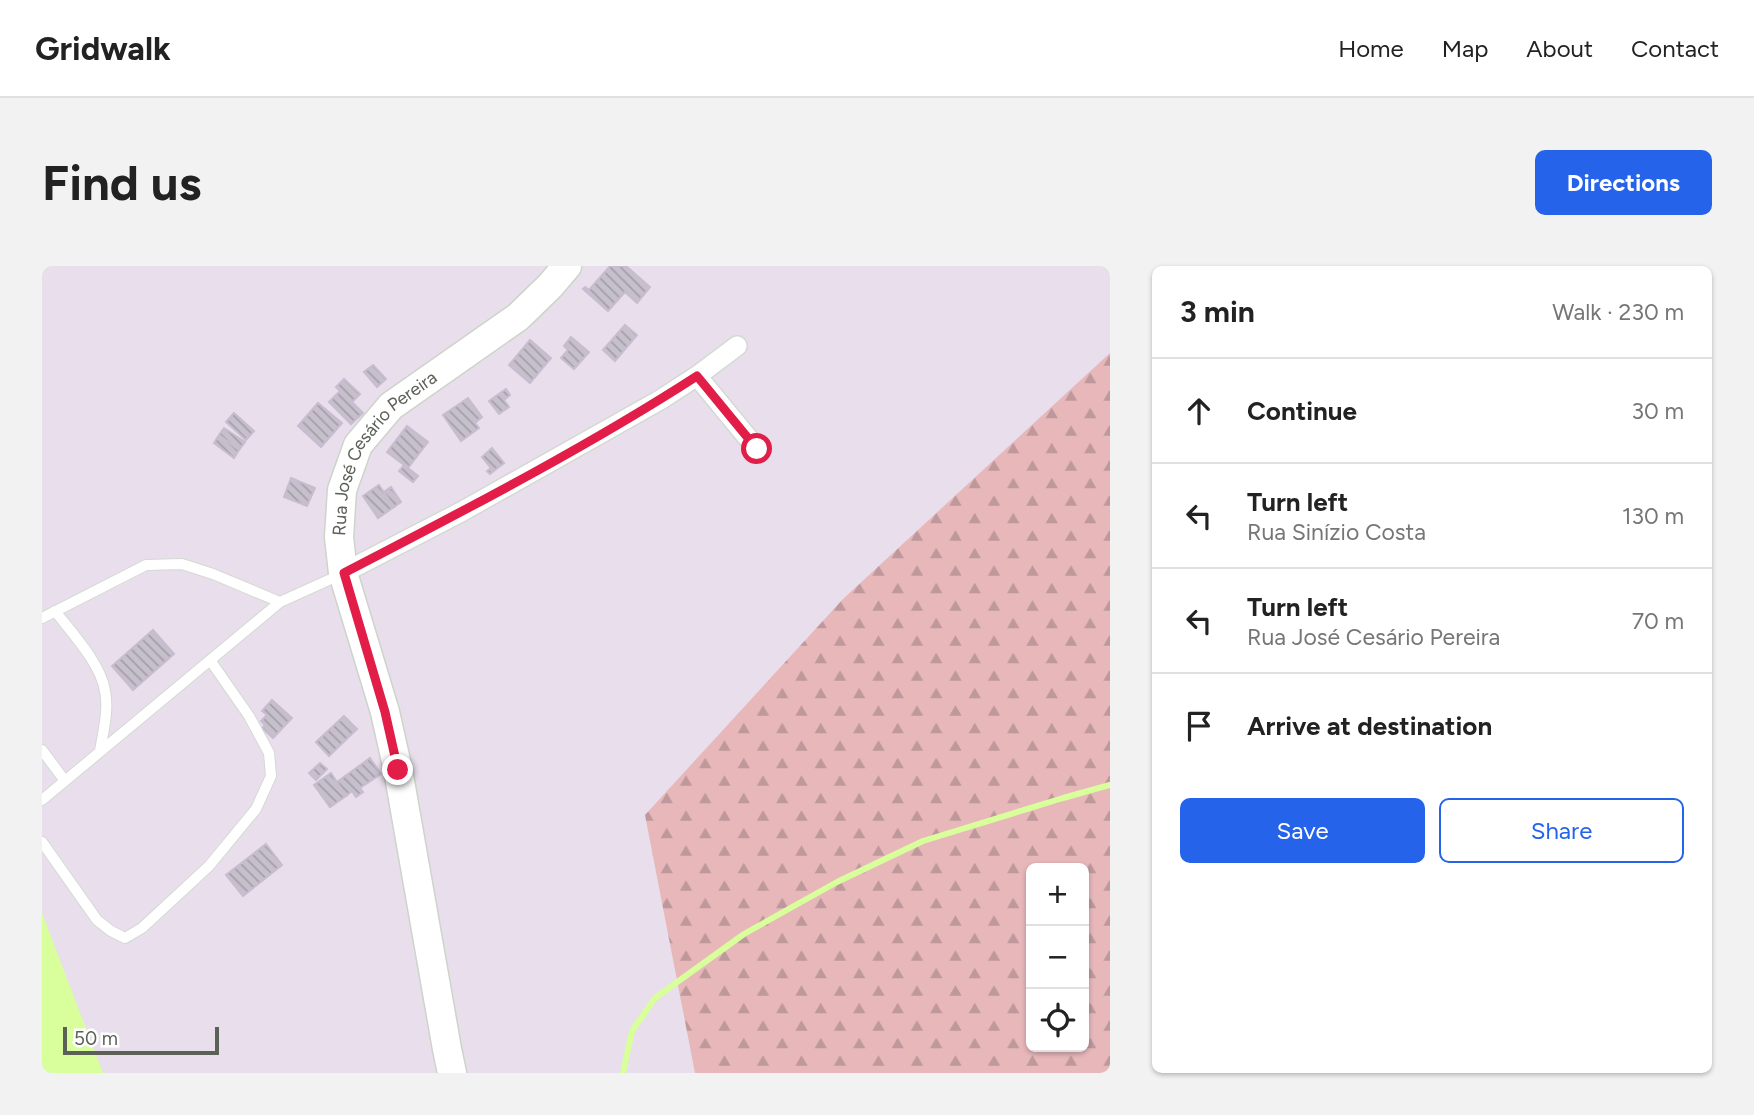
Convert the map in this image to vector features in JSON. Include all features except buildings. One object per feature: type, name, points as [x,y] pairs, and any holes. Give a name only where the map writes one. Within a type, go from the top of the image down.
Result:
[{"type":"street","name":"Rua José Cesário Pereira","points":[[452,1073],[398,770],[385,712],[344,573],[338,537],[342,490],[358,445],[391,406],[518,317],[566,266]]},
{"type":"street","points":[[344,573],[526,476],[660,400],[737,346]]},
{"type":"street","points":[[697,376],[757,449]]},
{"type":"lane","points":[[42,618],[146,565],[182,564],[213,573],[280,602]]},
{"type":"lane","points":[[42,800],[280,602],[344,573]]},
{"type":"lane","points":[[55,611],[93,661],[105,690],[106,717],[100,751]]},
{"type":"lane","points":[[42,842],[97,920],[111,932],[125,937],[142,929],[209,866],[256,808],[271,776],[269,754],[249,716],[210,660]]},
{"type":"lane","points":[[42,750],[65,781]]},
{"type":"green space","points":[[1110,353],[1110,1073],[695,1073],[645,815],[843,599]]},
{"type":"shaded area","points":[[42,913],[103,1073],[42,1073]]},
{"type":"waterway","points":[[623,1073],[632,1031],[655,998],[744,934],[837,882],[923,841],[1110,785]]},
{"type":"route","points":[[398,770],[385,712],[344,573],[526,476],[697,376],[757,449]]}]
